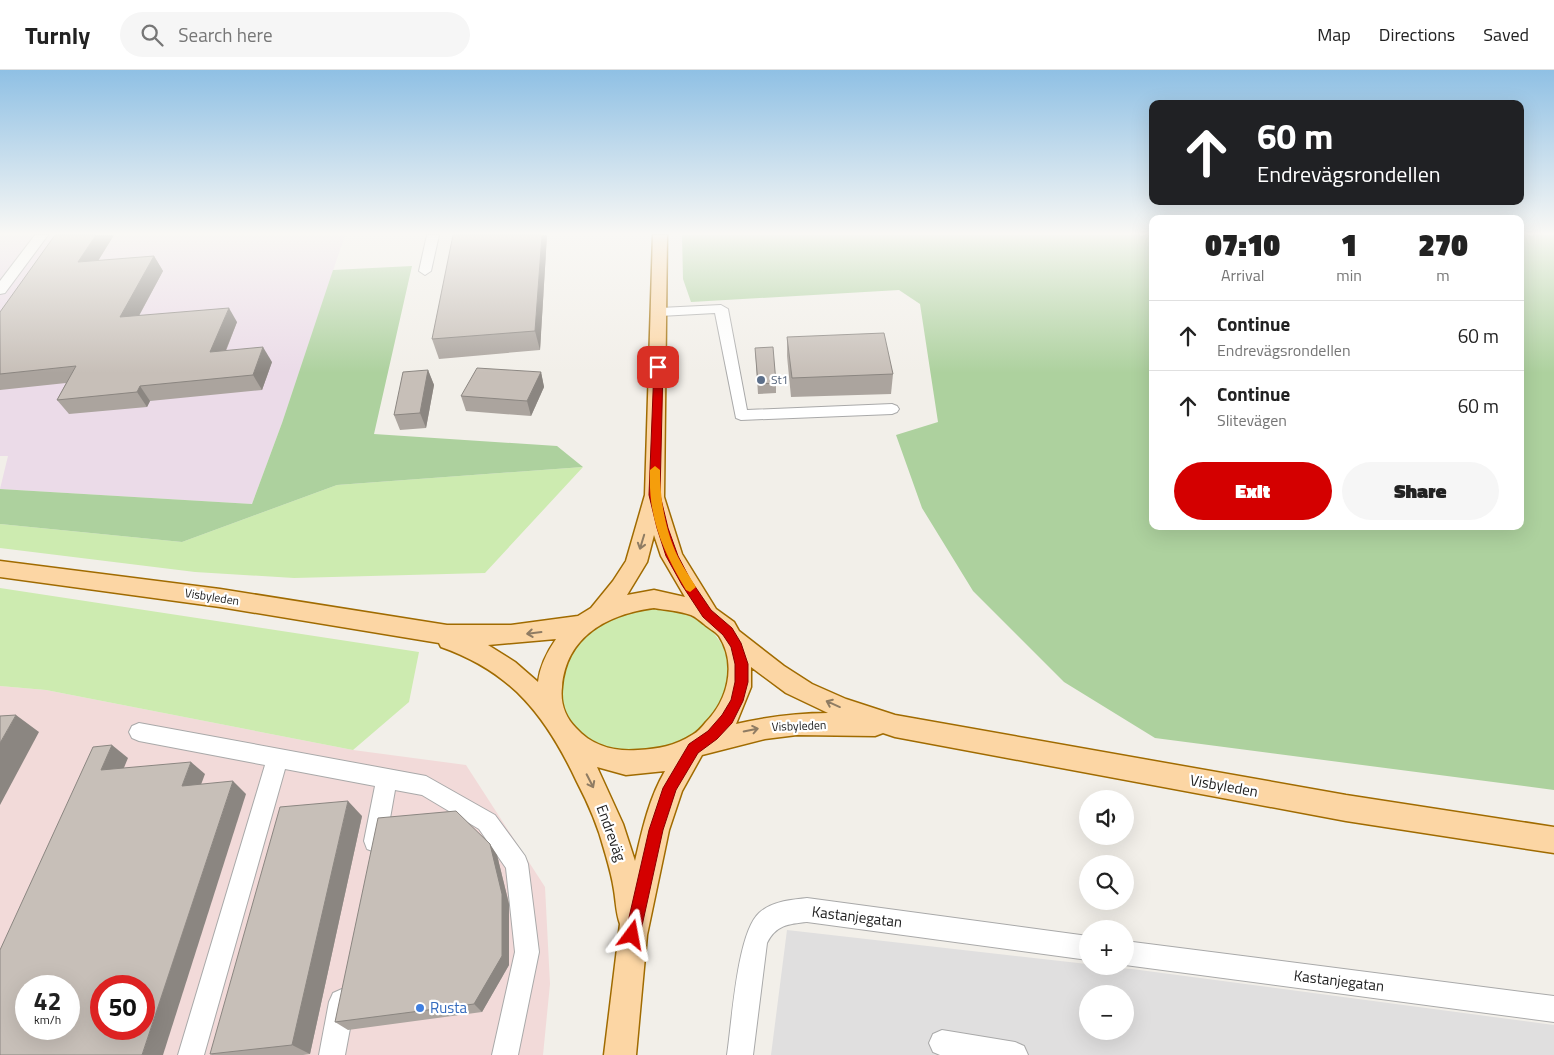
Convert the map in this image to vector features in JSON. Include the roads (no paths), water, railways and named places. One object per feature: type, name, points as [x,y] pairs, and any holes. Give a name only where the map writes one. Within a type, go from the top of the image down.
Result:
[{"type":"main road","points":[[590,620],[625,603],[654,599],[682,603],[707,614],[721,625],[732,638],[741,664],[740,691],[727,719],[699,745],[661,761],[626,763],[594,755],[568,738],[553,714],[549,688],[554,662],[563,646],[621,587],[636,562],[654,495],[660,281]]},
{"type":"main road","points":[[654,495],[662,528],[672,556],[707,614]]},
{"type":"main road","name":"Visbyleden","points":[[0,569],[327,614],[422,632],[466,646],[497,661],[520,678],[553,714]]},
{"type":"main road","name":"Visbyleden","points":[[422,632],[504,636],[590,620]]},
{"type":"main road","name":"Visbyleden","points":[[732,638],[775,673],[805,692],[840,708],[896,726],[1346,808],[1554,840]]},
{"type":"main road","name":"Visbyleden","points":[[699,745],[766,728],[797,724],[896,726]]},
{"type":"main road","name":"Endreväg","points":[[568,738],[596,791],[616,838],[629,885],[632,935]]},
{"type":"main road","name":"Endreväg","points":[[620,1055],[632,935],[656,830],[670,788],[699,745]]},
{"type":"street","points":[[660,312],[722,309],[741,415],[892,409]]},
{"type":"street","points":[[140,732],[426,786],[487,822],[517,864],[527,952],[505,1055]]},
{"type":"street","points":[[191,1055],[278,758]]},
{"type":"street","points":[[370,864],[387,778]]},
{"type":"street","name":"Kastanjegatan","points":[[740,1055],[754,942],[761,926],[769,918],[784,912],[807,910],[1079,947]]},
{"type":"street","name":"Kastanjegatan","points":[[1134,954],[1554,1008]]},
{"type":"street","points":[[332,1055],[347,979]]},
{"type":"street","points":[[942,1043],[1015,1055]]},
{"type":"place","name":"St1","points":[[761,380]]},
{"type":"place","name":"Rusta","points":[[420,1008]]}]
